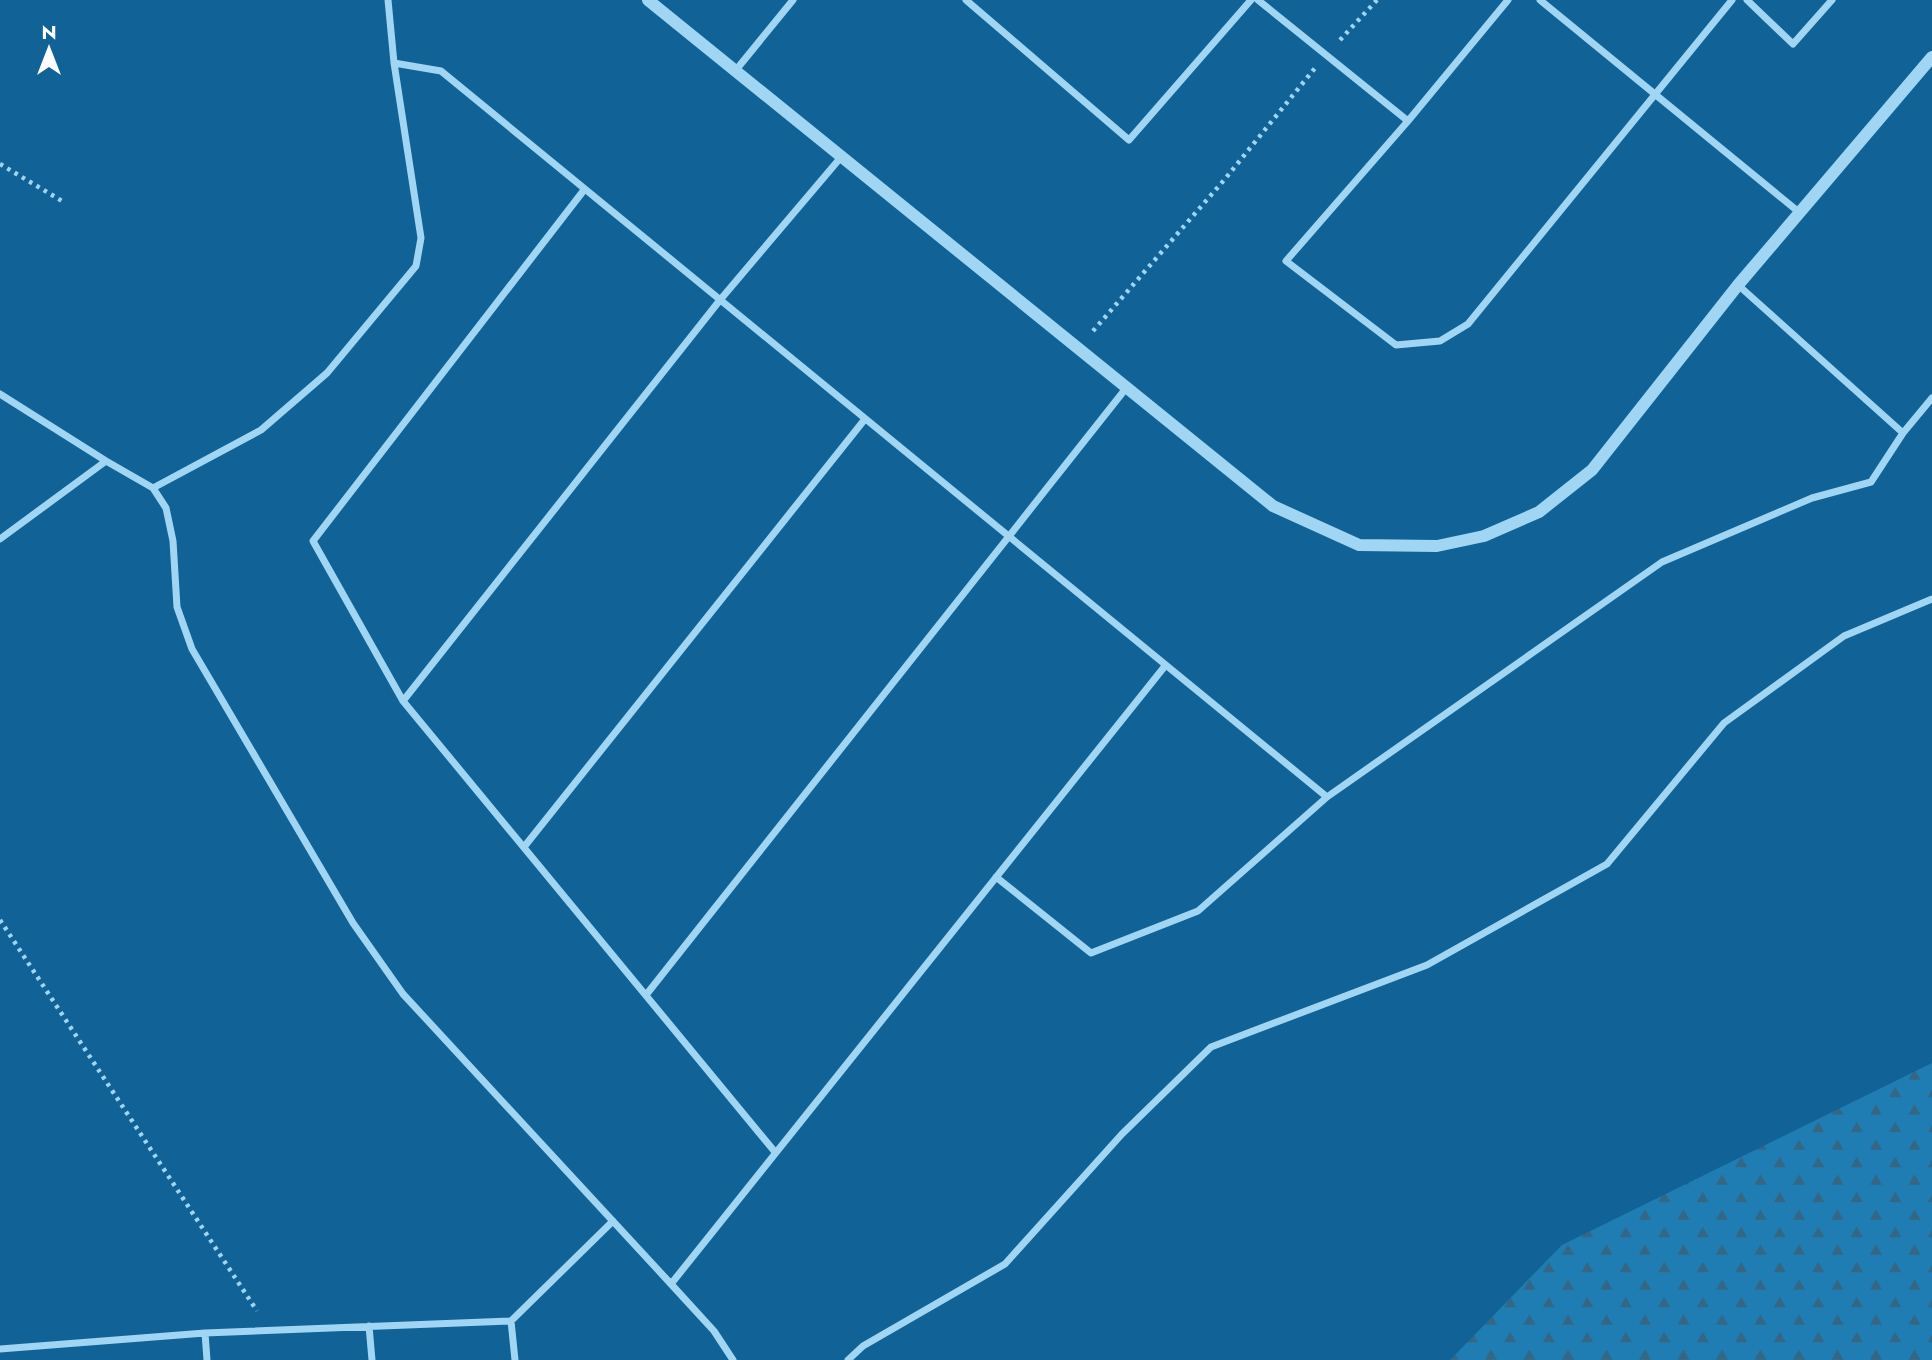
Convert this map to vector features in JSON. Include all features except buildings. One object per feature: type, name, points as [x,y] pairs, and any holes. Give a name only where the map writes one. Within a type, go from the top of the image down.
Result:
[{"type":"street","points":[[153,488],[261,430],[327,373],[416,266],[421,238],[394,63],[388,0]]},
{"type":"street","points":[[648,0],[1273,506],[1359,545],[1437,547],[1484,536],[1539,512],[1592,470],[1738,285],[1932,57]]},
{"type":"street","points":[[736,70],[793,0]]},
{"type":"street","points":[[966,0],[1129,140],[1251,0]]},
{"type":"street","points":[[1258,0],[1408,121]]},
{"type":"street","points":[[1508,0],[1408,121],[1286,261],[1396,345],[1440,341],[1468,324],[1732,0]]},
{"type":"street","points":[[1540,0],[1800,213]]},
{"type":"street","points":[[1747,0],[1793,44],[1832,0]]},
{"type":"street","points":[[394,63],[441,71],[1327,797]]},
{"type":"street","points":[[403,701],[720,300],[842,156]]},
{"type":"street","points":[[584,190],[313,541],[403,701],[775,1152]]},
{"type":"street","points":[[1738,285],[1903,433]]},
{"type":"street","points":[[646,995],[1127,387]]},
{"type":"street","points":[[0,394],[153,488],[166,509],[173,541],[177,607],[192,649],[353,923],[403,994],[714,1331],[733,1360]]},
{"type":"street","points":[[996,877],[1091,953],[1198,911],[1327,797],[1662,562],[1812,498],[1871,482],[1903,433],[1932,398]]},
{"type":"street","points":[[524,847],[865,419]]},
{"type":"street","points":[[0,539],[106,461]]},
{"type":"street","points":[[848,1360],[863,1346],[1005,1264],[1122,1134],[1211,1047],[1427,965],[1607,864],[1724,723],[1844,636],[1932,599]]},
{"type":"street","points":[[671,1284],[1165,666]]},
{"type":"street","points":[[0,1349],[205,1333],[512,1321],[613,1221]]},
{"type":"street","points":[[512,1321],[516,1360]]},
{"type":"street","points":[[369,1326],[372,1360]]},
{"type":"street","points":[[205,1333],[207,1360]]},
{"type":"path","points":[[1079,348],[1225,180],[1326,55],[1377,0]]},
{"type":"path","points":[[0,164],[62,201]]},
{"type":"path","points":[[0,920],[271,1330]]},
{"type":"green space","points":[[1932,1063],[1932,1360],[1450,1360],[1562,1245]]}]
